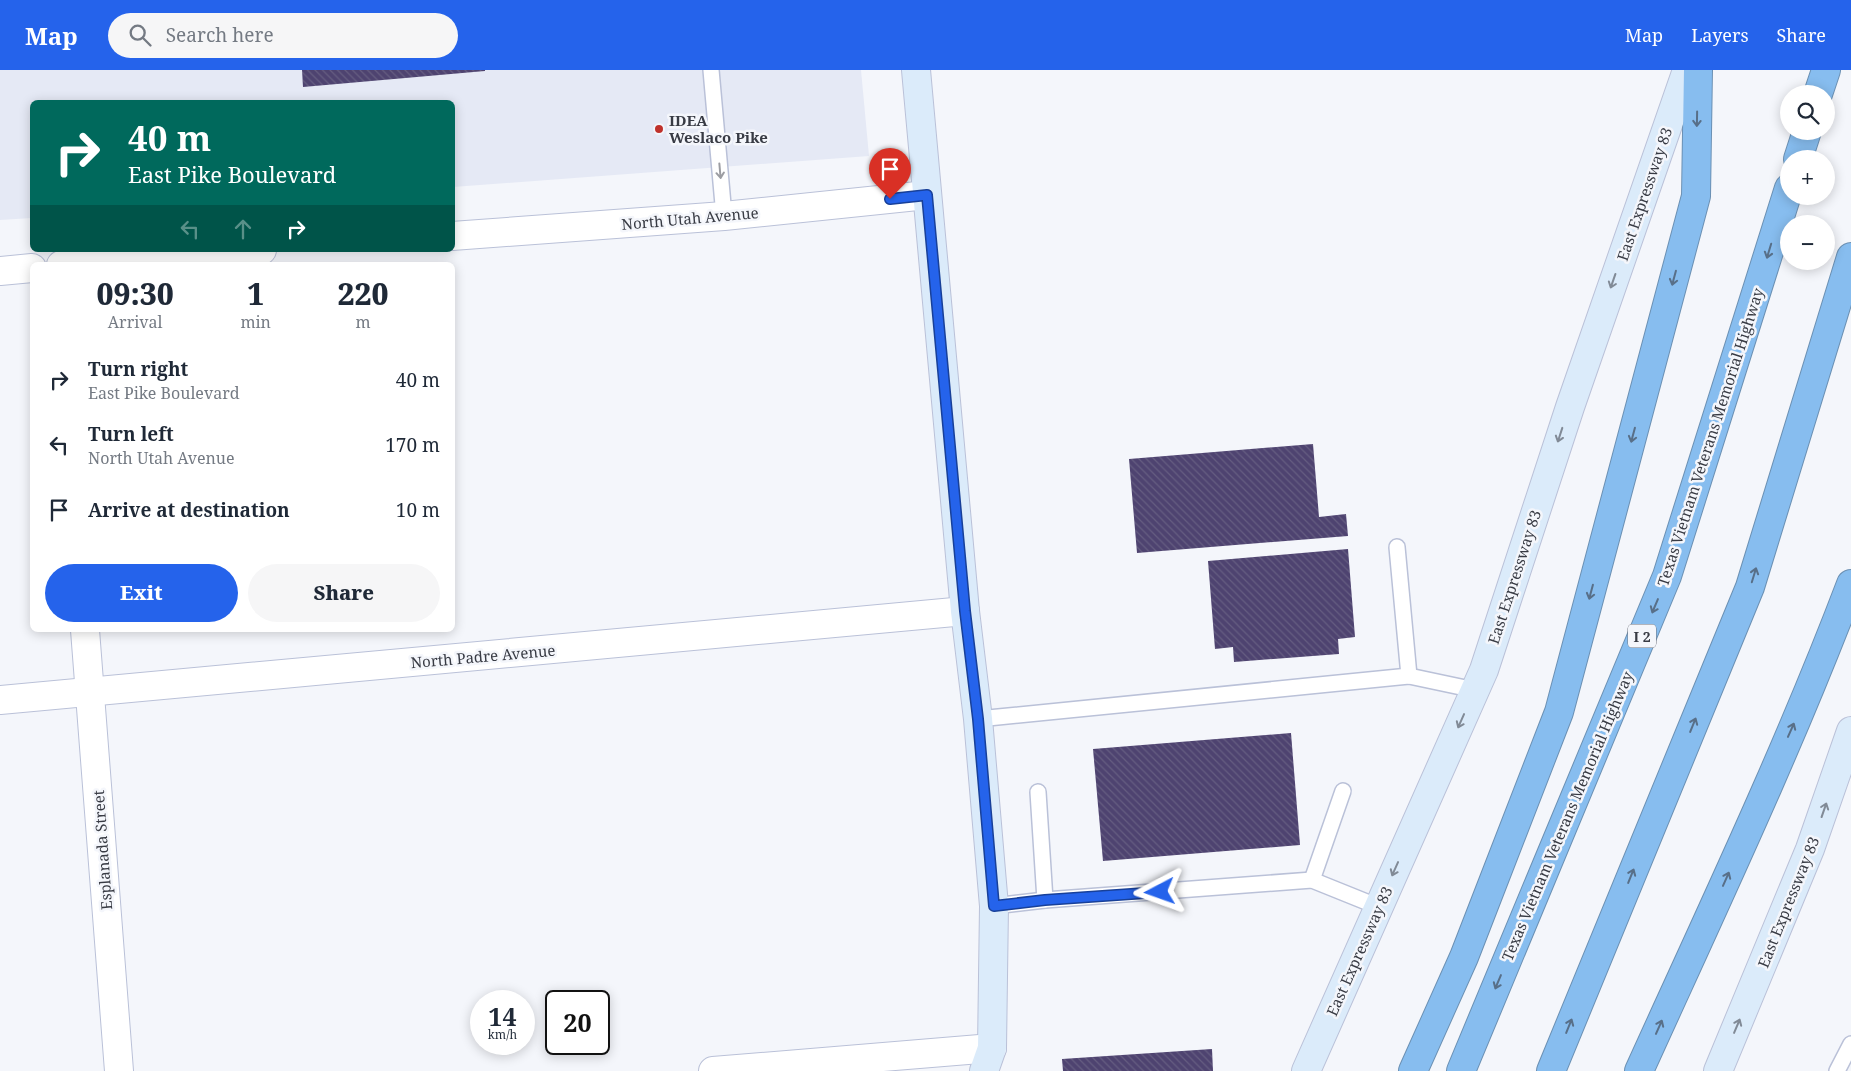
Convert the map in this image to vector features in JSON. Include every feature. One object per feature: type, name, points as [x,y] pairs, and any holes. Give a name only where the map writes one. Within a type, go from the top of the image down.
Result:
[{"type":"highway","points":[[1413,1071],[1464,957],[1559,712],[1696,196],[1698,70]]},
{"type":"highway","points":[[1821,85],[1826,70]]},
{"type":"highway","name":"Texas Vietnam Veterans Memorial Highway","points":[[1461,1071],[1667,576],[1784,205]]},
{"type":"highway","points":[[1551,1071],[1750,587],[1851,257]]},
{"type":"highway","points":[[1639,1071],[1750,825],[1828,644],[1851,584]]},
{"type":"main road","points":[[916,70],[994,906],[988,1060]]},
{"type":"main road","name":"East Expressway 83","points":[[1306,1071],[1484,670],[1570,406],[1687,70]]},
{"type":"main road","name":"East Expressway 83","points":[[1718,1071],[1810,849],[1850,738]]},
{"type":"street","name":"North Utah Avenue","points":[[455,236],[724,216],[927,195]]},
{"type":"street","points":[[101,262],[235,252]]},
{"type":"street","points":[[0,271],[30,268]]},
{"type":"street","name":"North Padre Avenue","points":[[0,700],[965,611]]},
{"type":"street","name":"Esplanada Street","points":[[85,632],[119,1071]]},
{"type":"street","points":[[713,1071],[988,1060]]},
{"type":"lane","points":[[711,70],[724,216]]},
{"type":"lane","points":[[1397,547],[1409,676]]},
{"type":"lane","points":[[978,719],[1409,676],[1475,690]]},
{"type":"lane","points":[[1312,880],[1343,791]]},
{"type":"lane","points":[[1038,792],[1045,900]]},
{"type":"lane","points":[[994,906],[1045,900],[1312,880],[1379,907]]},
{"type":"lane","points":[[1838,1071],[1851,1044]]},
{"type":"shaded area","name":"IDEA Weslaco Pike","points":[[0,70],[861,70],[869,156],[455,187],[455,100],[30,100],[30,218],[0,220]]},
{"type":"building","points":[[302,70],[485,70],[485,71],[303,87]]},
{"type":"building","points":[[1313,444],[1319,517],[1346,514],[1348,536],[1137,553],[1129,459]]},
{"type":"building","points":[[1348,549],[1355,637],[1338,639],[1339,654],[1234,662],[1233,647],[1215,649],[1208,561]]},
{"type":"building","points":[[1291,733],[1300,845],[1103,861],[1093,749]]},
{"type":"building","points":[[1212,1049],[1213,1071],[1063,1071],[1062,1059]]},
{"type":"place","name":"IDEA Weslaco Pike","points":[[659,129]]},
{"type":"route","points":[[890,199],[927,195],[965,611],[978,719],[994,906],[1045,900],[1160,892]]}]
